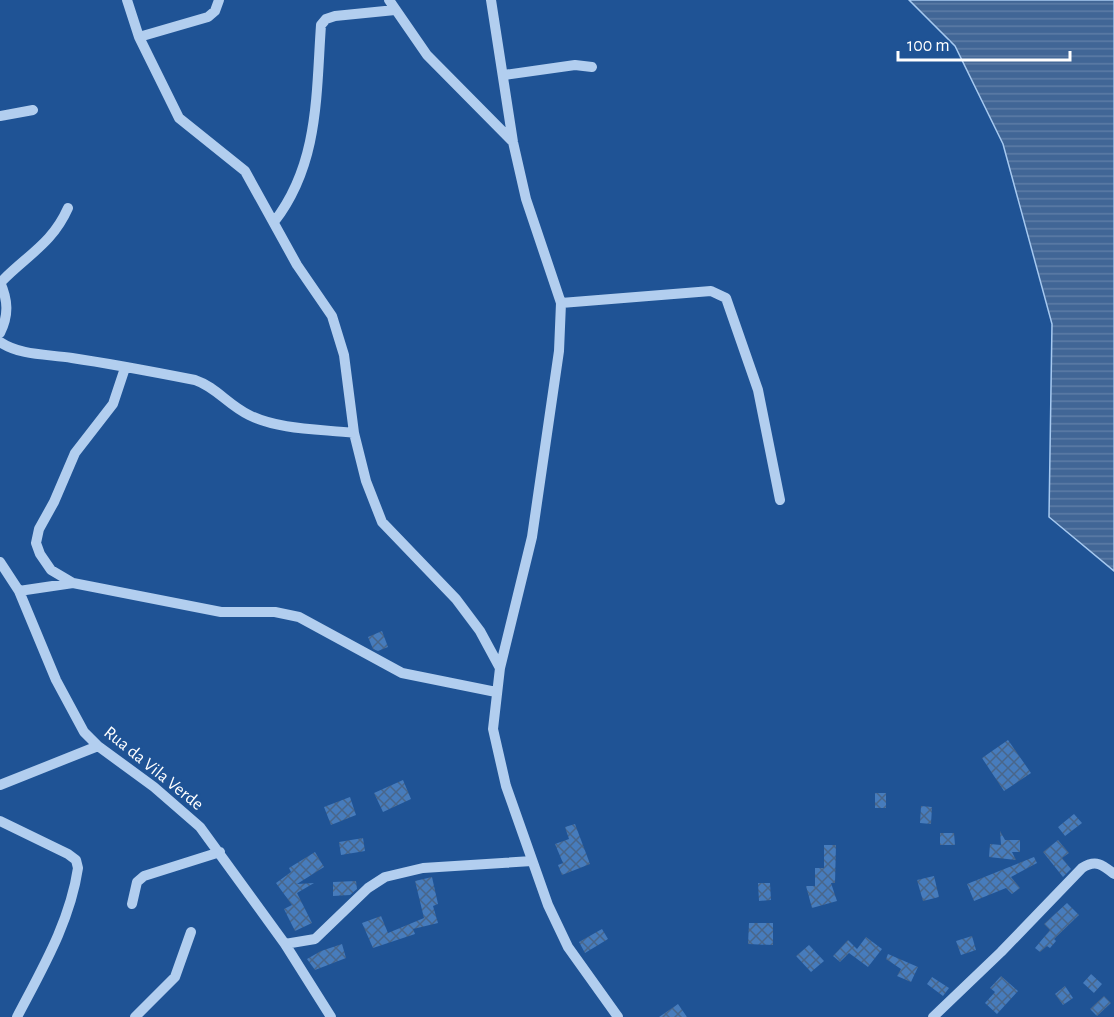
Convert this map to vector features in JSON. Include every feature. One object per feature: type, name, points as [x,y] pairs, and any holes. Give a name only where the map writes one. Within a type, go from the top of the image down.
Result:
[{"type":"street","points":[[128,0],[139,37],[179,118],[245,171],[297,265],[323,300],[340,338],[354,433],[366,481],[382,522],[456,599],[480,631],[500,668]]},
{"type":"street","points":[[139,37],[208,17],[215,11],[219,0]]},
{"type":"street","points":[[491,0],[513,142],[526,199],[561,303],[558,351],[532,537],[495,692],[493,729],[498,760],[548,905],[568,947],[618,1017]]},
{"type":"street","points":[[274,222],[295,192],[303,172],[312,137],[321,25],[334,16],[392,5],[428,55],[513,142]]},
{"type":"street","points":[[504,75],[575,65],[592,67]]},
{"type":"street","points":[[0,116],[33,110]]},
{"type":"street","points":[[0,333],[7,312],[0,282],[20,262],[51,238],[59,228],[68,208]]},
{"type":"street","points":[[561,303],[711,291],[726,298],[758,390],[780,500]]},
{"type":"street","points":[[0,342],[9,348],[29,353],[195,380],[209,385],[233,407],[251,417],[280,424],[354,433]]},
{"type":"street","points":[[125,368],[104,419],[75,453],[54,502],[39,529],[36,543],[40,554],[51,570],[73,583],[221,612],[250,614],[275,612],[299,617],[402,673],[495,692]]},
{"type":"street","name":"Rua da Vila Verde","points":[[0,562],[19,591],[56,680],[84,732],[98,746],[178,808],[220,852],[285,944],[331,1017]]},
{"type":"street","points":[[19,591],[73,583]]},
{"type":"street","points":[[0,785],[98,746]]},
{"type":"street","points":[[0,821],[68,854],[76,860],[78,868],[75,887],[60,931],[17,1017]]},
{"type":"street","points":[[132,904],[137,882],[144,876],[220,852]]},
{"type":"street","points":[[285,944],[315,939],[368,888],[385,877],[423,868],[532,861]]},
{"type":"street","points":[[933,1017],[1001,952],[1082,868],[1094,863],[1102,865],[1114,874]]},
{"type":"street","points":[[135,1017],[175,977],[191,932]]},
{"type":"water","points":[[909,0],[1114,0],[1114,571],[1049,517],[1052,324],[1003,144],[955,46]]},
{"type":"building","points":[[382,631],[388,647],[378,651],[373,649],[368,637]]},
{"type":"building","points":[[1008,740],[1031,773],[1004,791],[982,758]]},
{"type":"building","points":[[403,780],[411,799],[383,812],[374,793]]},
{"type":"building","points":[[875,793],[886,793],[886,808],[875,808]]},
{"type":"building","points":[[350,797],[356,815],[331,825],[324,807]]},
{"type":"building","points":[[921,806],[932,807],[931,824],[920,823]]},
{"type":"building","points":[[1074,814],[1082,823],[1065,836],[1058,827]]},
{"type":"building","points":[[575,824],[590,864],[562,875],[558,865],[563,863],[555,844],[569,839],[565,827]]},
{"type":"building","points":[[1000,831],[1005,840],[1020,840],[1020,852],[1012,852],[1016,860],[989,857],[990,844],[1001,845]]},
{"type":"building","points":[[940,833],[954,833],[955,845],[940,845]]},
{"type":"building","points":[[363,838],[365,851],[341,855],[339,842]]},
{"type":"building","points":[[1058,840],[1069,853],[1062,858],[1071,869],[1063,877],[1043,852]]},
{"type":"building","points":[[824,845],[836,845],[835,883],[831,883],[837,901],[812,908],[806,886],[815,886],[815,868],[824,868]]},
{"type":"building","points":[[315,852],[324,867],[297,884],[314,883],[297,893],[312,923],[295,931],[284,909],[292,905],[276,883],[291,872],[289,868]]},
{"type":"building","points":[[1034,857],[1037,863],[1011,877],[1020,888],[1012,894],[1006,888],[974,901],[967,884]]},
{"type":"building","points":[[934,876],[939,897],[923,901],[917,880]]},
{"type":"building","points":[[432,877],[438,904],[433,906],[438,923],[413,929],[415,934],[373,948],[362,923],[381,916],[388,933],[424,918],[415,881]]},
{"type":"building","points":[[356,881],[357,889],[350,895],[333,896],[333,882]]},
{"type":"building","points":[[758,883],[770,883],[771,900],[759,901]]},
{"type":"building","points":[[1067,903],[1079,915],[1054,939],[1056,941],[1050,948],[1047,946],[1040,952],[1035,948],[1050,930],[1044,924]]},
{"type":"building","points":[[749,923],[773,923],[773,945],[748,944]]},
{"type":"building","points":[[602,929],[608,939],[585,953],[579,942]]},
{"type":"building","points":[[972,936],[976,950],[961,955],[956,941]]},
{"type":"building","points":[[866,937],[882,949],[868,967],[849,953],[840,962],[833,956],[848,940],[857,949]]},
{"type":"building","points":[[342,944],[346,958],[315,970],[307,959],[321,951]]},
{"type":"building","points":[[809,945],[824,961],[811,972],[796,956]]},
{"type":"building","points":[[888,954],[918,967],[911,982],[897,976],[901,969],[886,959]]},
{"type":"building","points":[[1091,974],[1102,984],[1094,993],[1083,983]]},
{"type":"building","points":[[1001,976],[1018,991],[997,1014],[985,1003],[995,992],[990,988]]},
{"type":"building","points":[[932,977],[949,988],[943,996],[927,984]]},
{"type":"building","points":[[1065,986],[1073,998],[1063,1005],[1055,994]]},
{"type":"building","points":[[1104,996],[1111,1003],[1097,1016],[1090,1009]]},
{"type":"building","points":[[678,1004],[687,1017],[659,1017]]}]
